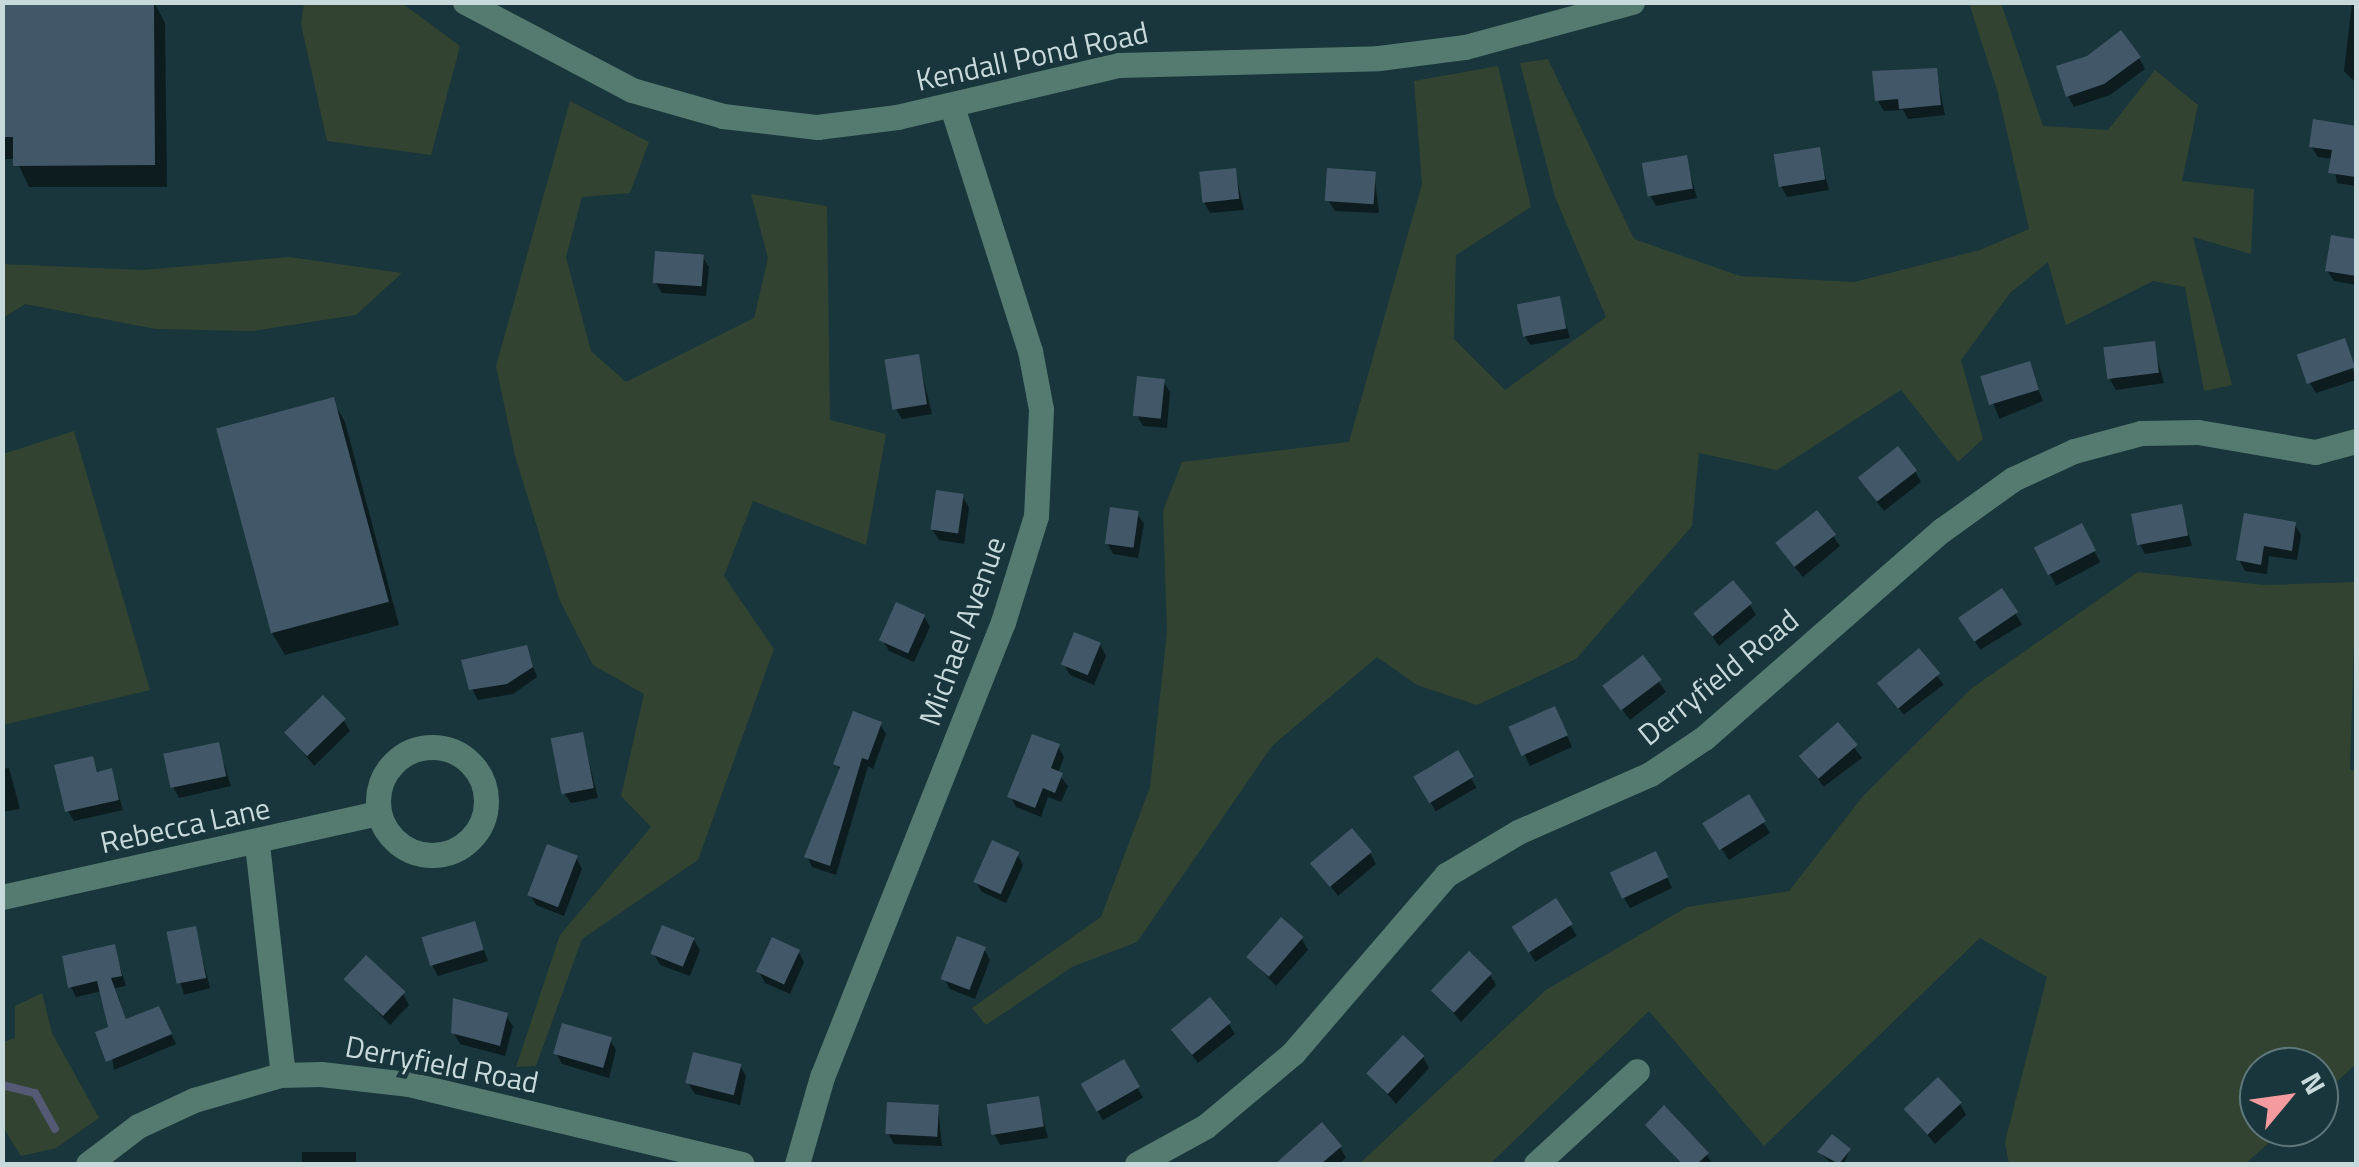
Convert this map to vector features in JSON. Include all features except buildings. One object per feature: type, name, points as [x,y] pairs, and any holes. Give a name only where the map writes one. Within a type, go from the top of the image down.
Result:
[{"type":"street","name":"Kendall Pond Road","points":[[465,2],[632,90],[723,116],[817,127],[952,106],[1118,66],[1379,58],[1465,47],[1632,2]]},
{"type":"street","name":"Michael Avenue","points":[[797,1164],[822,1078],[1003,622],[1036,516],[1041,410],[1030,351],[952,106]]},
{"type":"street","name":"Derryfield Road","points":[[1137,1164],[1206,1126],[1293,1053],[1446,875],[1518,832],[1636,782],[1704,738],[1942,530],[2012,480],[2074,451],[2142,433],[2198,432],[2315,452],[2356,441]]},
{"type":"street","points":[[419,748],[460,754],[484,788],[477,831],[439,854],[406,848],[379,813],[386,772],[419,748]]},
{"type":"street","name":"Rebecca Lane","points":[[2,897],[257,844],[379,813]]},
{"type":"street","points":[[257,844],[284,1074]]},
{"type":"street","points":[[1536,1164],[1638,1070]]},
{"type":"street","name":"Derryfield Road","points":[[88,1164],[168,1110],[284,1074],[409,1084],[741,1164]]},
{"type":"green space","points":[[304,3],[402,3],[460,46],[431,155],[327,141],[301,24]]},
{"type":"green space","points":[[1969,3],[2001,3],[2043,126],[2108,130],[2155,70],[2198,105],[2182,181],[2254,189],[2251,254],[2193,237],[2232,385],[2204,391],[2185,287],[2153,281],[2066,325],[2048,262],[2010,293],[1961,360],[1983,439],[1958,462],[1901,390],[1777,470],[1699,453],[1692,526],[1576,659],[1477,705],[1417,685],[1377,657],[1272,746],[1137,942],[1072,967],[986,1025],[972,1008],[1101,917],[1150,787],[1167,632],[1163,511],[1182,462],[1349,442],[1422,184],[1414,81],[1498,66],[1531,207],[1456,255],[1454,339],[1505,390],[1606,317],[1555,197],[1520,63],[1548,59],[1634,239],[1740,276],[1854,282],[1980,250],[2029,229],[1998,93]]},
{"type":"green space","points":[[570,101],[649,142],[630,193],[582,197],[566,257],[591,351],[626,382],[754,318],[768,258],[751,194],[827,206],[830,420],[886,434],[866,545],[753,501],[724,576],[774,649],[698,860],[582,939],[536,1066],[516,1067],[560,935],[651,827],[621,796],[644,694],[593,665],[560,601],[515,456],[496,366]]},
{"type":"green space","points":[[289,257],[402,273],[356,315],[252,331],[156,329],[25,304],[3,318],[3,264],[143,270]]},
{"type":"green space","points":[[74,431],[150,690],[3,725],[3,454]]},
{"type":"green space","points":[[2138,572],[2264,585],[2356,582],[2350,769],[2356,772],[2356,1064],[2339,1080],[2339,1047],[2239,1047],[2239,1147],[2264,1147],[2245,1164],[2009,1164],[2005,1142],[2047,977],[1980,938],[1764,1146],[1649,1011],[1490,1164],[1359,1164],[1546,990],[1687,907],[1789,891],[1863,796],[1972,688]]},
{"type":"green space","points":[[42,993],[52,1033],[99,1118],[56,1148],[21,1156],[3,1127],[3,1042],[15,1038],[15,1006]]},
{"type":"waterway","points":[[2,1085],[35,1093],[55,1129]]}]
